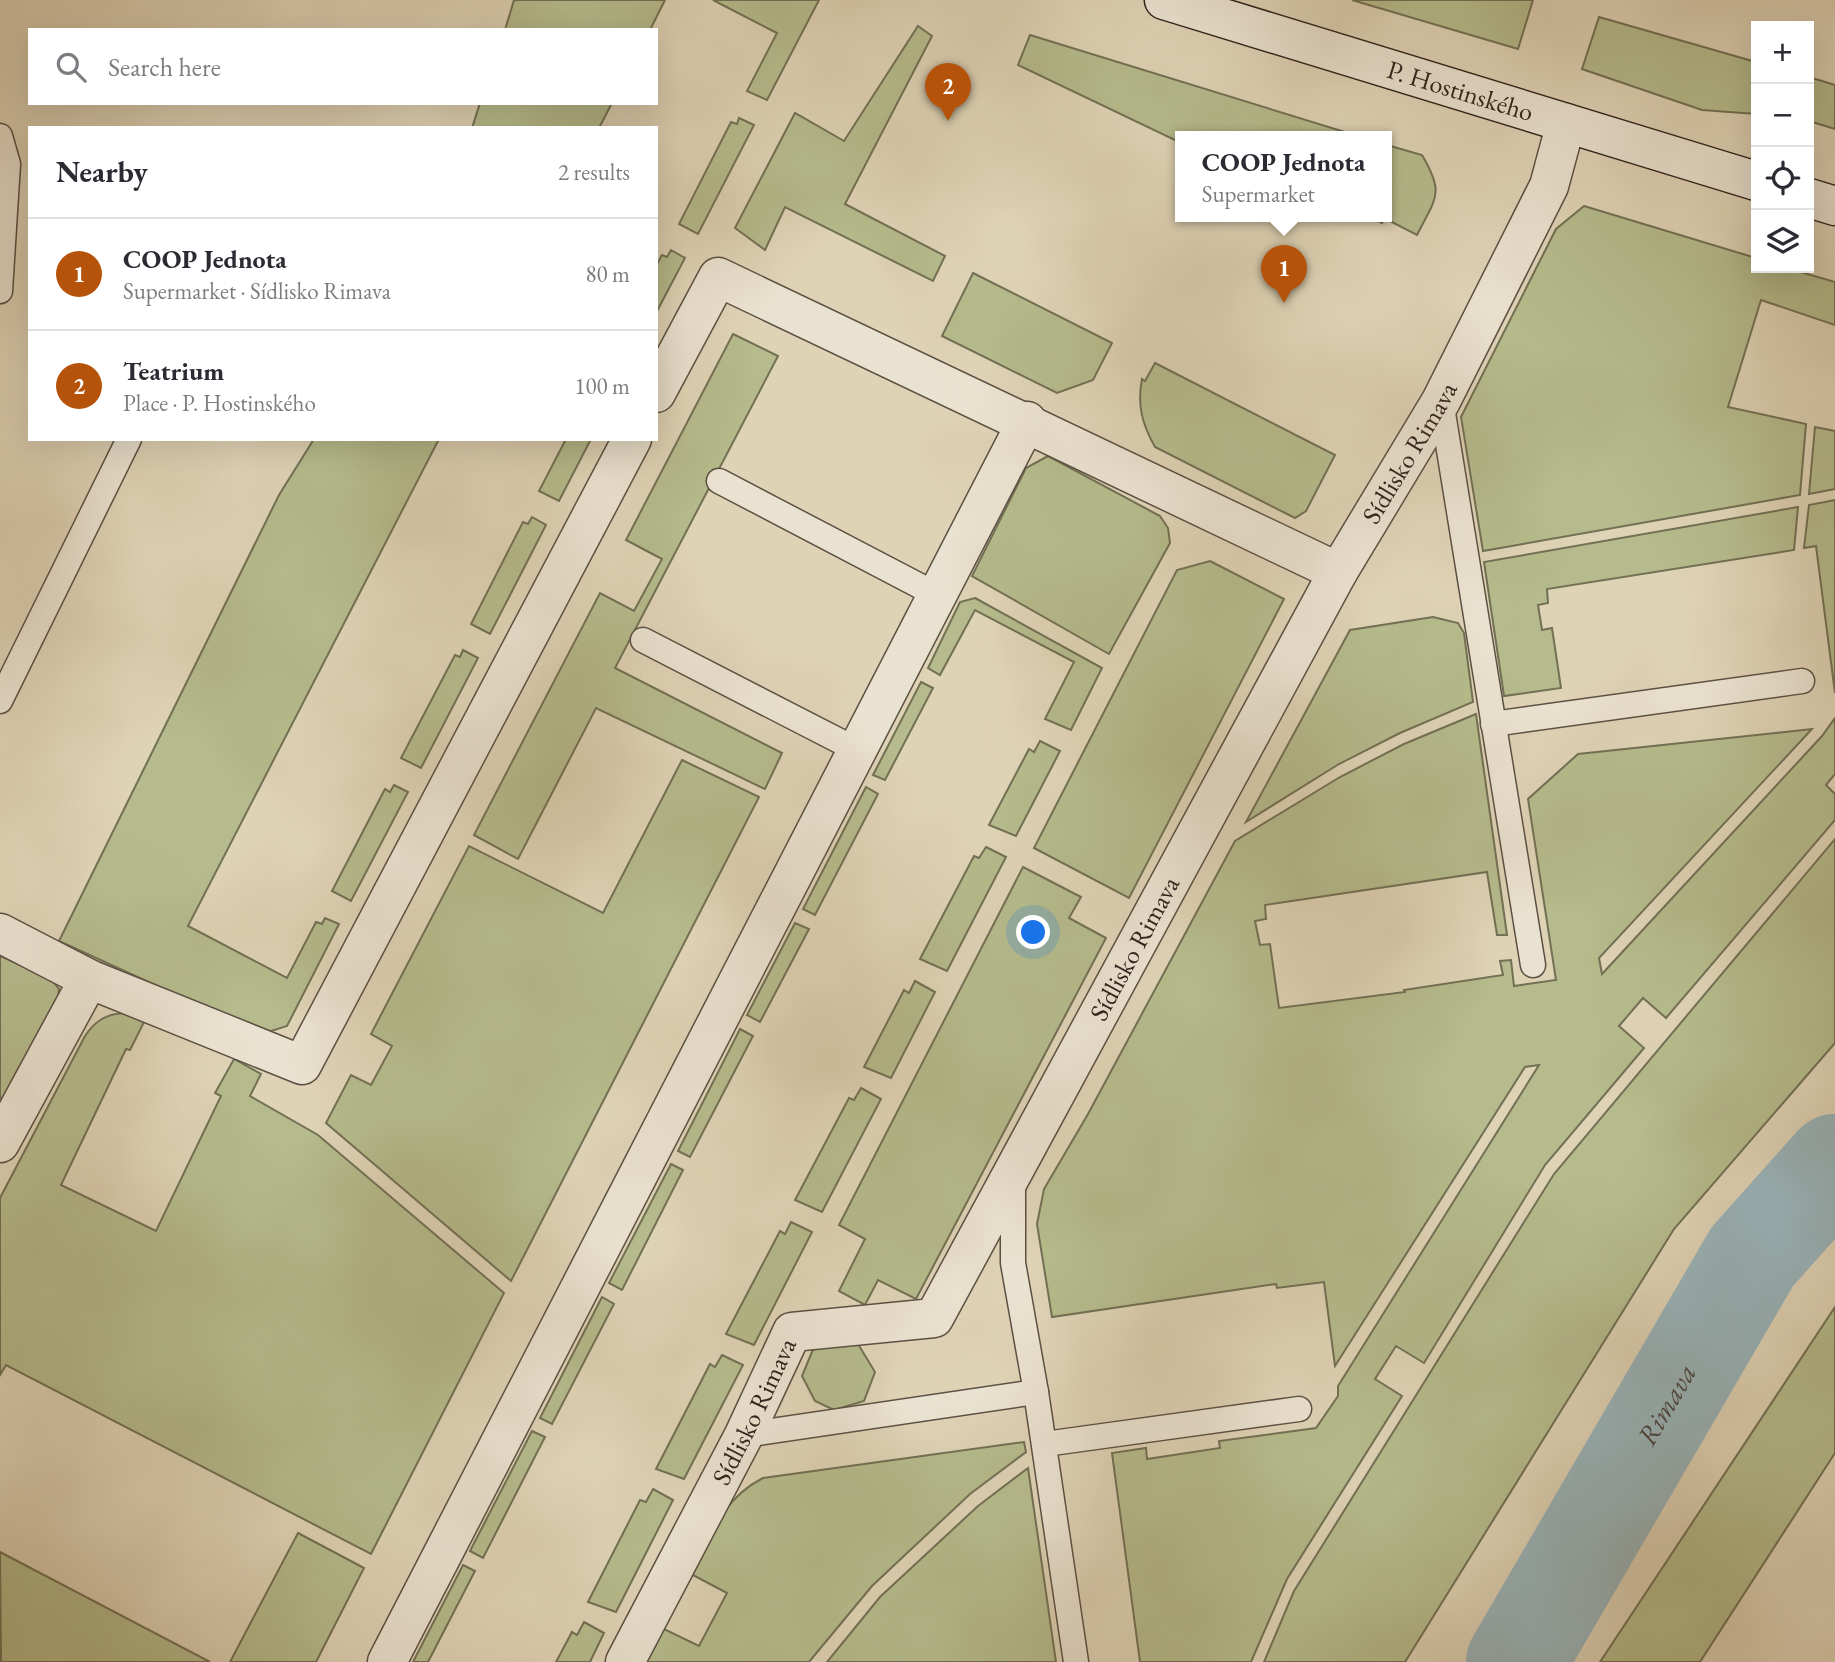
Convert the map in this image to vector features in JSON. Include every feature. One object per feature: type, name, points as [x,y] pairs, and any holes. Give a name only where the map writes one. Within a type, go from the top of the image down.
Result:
[{"type":"street","name":"P. Hostinského","points":[[1164,0],[1477,98],[1751,179]]},
{"type":"street","name":"Sídlisko Rimava","points":[[625,1662],[744,1435],[792,1332],[934,1318],[1013,1177],[1338,572],[1441,401],[1549,186],[1566,123]]},
{"type":"street","points":[[1814,200],[1835,206]]},
{"type":"street","points":[[658,389],[718,277],[1338,572]]},
{"type":"street","points":[[387,1662],[1027,422]]},
{"type":"street","points":[[0,933],[89,979],[302,1065],[631,441]]},
{"type":"street","points":[[0,1143],[89,979]]},
{"type":"lane","points":[[0,136],[8,163],[0,291]]},
{"type":"lane","points":[[1441,401],[1533,965]]},
{"type":"lane","points":[[0,701],[128,441]]},
{"type":"lane","points":[[719,481],[937,595]]},
{"type":"lane","points":[[643,640],[857,750]]},
{"type":"lane","points":[[1493,724],[1802,681]]},
{"type":"lane","points":[[1013,1177],[1013,1263],[1045,1444],[1076,1662]]},
{"type":"lane","points":[[744,1435],[1036,1392]]},
{"type":"lane","points":[[1045,1444],[1299,1409]]},
{"type":"green space","points":[[514,0],[665,0],[651,28],[506,28]]},
{"type":"green space","points":[[713,0],[819,0],[767,100],[747,91],[777,33]]},
{"type":"green space","points":[[1352,0],[1533,0],[1518,49]]},
{"type":"green space","points":[[1599,17],[1751,61],[1751,114],[1702,110],[1582,69]]},
{"type":"green space","points":[[918,26],[932,36],[845,204],[945,256],[933,281],[785,207],[765,250],[735,228],[795,113],[844,141]]},
{"type":"green space","points":[[1030,35],[1342,131],[1175,131],[1175,140],[1018,65]]},
{"type":"green space","points":[[1814,79],[1835,85],[1835,129],[1814,123]]},
{"type":"green space","points":[[479,105],[611,105],[600,126],[473,126]]},
{"type":"green space","points":[[739,118],[754,125],[698,234],[679,224],[731,122],[737,124]]},
{"type":"green space","points":[[1392,146],[1422,155],[1434,179],[1436,187],[1433,203],[1417,235],[1392,222]]},
{"type":"green space","points":[[1584,206],[1751,256],[1751,273],[1804,273],[1835,282],[1835,325],[1761,300],[1728,407],[1806,424],[1800,495],[1483,551],[1461,417],[1556,229]]},
{"type":"green space","points":[[671,250],[685,258],[658,309],[658,262],[662,255],[667,257]]},
{"type":"green space","points":[[973,273],[1112,343],[1093,380],[1057,393],[942,336]]},
{"type":"green space","points":[[733,334],[778,356],[615,668],[782,753],[765,789],[596,708],[518,859],[474,835],[600,593],[634,611],[662,559],[626,540]]},
{"type":"green space","points":[[1155,363],[1335,455],[1306,511],[1295,518],[1155,447],[1144,422],[1140,397],[1142,379],[1145,381]]},
{"type":"green space","points":[[1815,427],[1835,431],[1835,489],[1809,494]]},
{"type":"green space","points":[[313,441],[438,441],[188,926],[287,978],[316,922],[322,924],[325,918],[339,924],[287,1026],[262,1034],[59,941],[279,495]]},
{"type":"green space","points":[[565,441],[590,441],[559,501],[539,491]]},
{"type":"green space","points":[[1048,456],[1160,516],[1168,528],[1170,543],[1109,654],[972,576],[1026,468]]},
{"type":"green space","points":[[1835,500],[1835,693],[1816,546],[1804,548],[1809,505]]},
{"type":"green space","points":[[1798,507],[1794,550],[1547,589],[1548,603],[1538,605],[1542,630],[1552,628],[1561,688],[1504,696],[1484,562]]},
{"type":"green space","points":[[532,517],[546,525],[490,634],[471,624],[523,522],[528,524]]},
{"type":"green space","points":[[1210,561],[1284,599],[1129,898],[1034,848],[1177,570]]},
{"type":"green space","points":[[975,598],[1102,668],[1071,730],[1045,719],[1074,662],[975,610],[940,675],[928,668],[960,602]]},
{"type":"green space","points":[[1433,617],[1458,623],[1464,633],[1473,702],[1400,733],[1339,764],[1246,822],[1350,630]]},
{"type":"green space","points":[[463,650],[478,658],[421,768],[401,758],[455,655],[460,657]]},
{"type":"green space","points":[[921,682],[933,688],[885,780],[873,775]]},
{"type":"green space","points":[[1476,714],[1507,935],[1497,935],[1487,872],[1265,905],[1266,919],[1255,921],[1260,945],[1270,944],[1279,1008],[1405,992],[1404,990],[1503,975],[1500,961],[1511,960],[1514,986],[1556,980],[1528,799],[1578,754],[1812,729],[1599,958],[1602,974],[1822,736],[1835,718],[1835,774],[1826,785],[1835,794],[1835,820],[1666,1018],[1643,998],[1619,1026],[1644,1048],[1545,1165],[1424,1363],[1396,1346],[1375,1379],[1402,1396],[1287,1579],[1251,1662],[1140,1662],[1112,1453],[1146,1448],[1147,1459],[1220,1448],[1219,1441],[1316,1428],[1338,1396],[1338,1386],[1539,1065],[1525,1067],[1335,1366],[1324,1282],[1277,1288],[1276,1284],[1052,1317],[1037,1224],[1044,1189],[1088,1114],[1235,841],[1340,777],[1404,744]]},
{"type":"green space","points":[[1040,741],[1060,751],[1016,836],[989,825],[1029,749],[1034,752]]},
{"type":"green space","points":[[682,760],[759,797],[511,1281],[326,1123],[351,1075],[371,1085],[392,1046],[371,1034],[469,846],[603,913]]},
{"type":"green space","points":[[394,785],[408,792],[351,901],[332,891],[385,789],[390,792]]},
{"type":"green space","points":[[866,787],[878,794],[815,915],[803,909]]},
{"type":"green space","points":[[1835,839],[1835,1043],[1674,1229],[1405,1662],[1264,1662],[1294,1591],[1554,1174]]},
{"type":"green space","points":[[986,847],[1006,857],[947,971],[920,959],[974,856],[979,858]]},
{"type":"green space","points":[[1023,867],[1081,897],[1069,918],[1106,938],[916,1299],[878,1280],[865,1305],[839,1291],[865,1239],[839,1225]]},
{"type":"green space","points":[[795,923],[809,929],[760,1022],[747,1015]]},
{"type":"green space","points":[[0,956],[51,979],[59,989],[58,1002],[6,1101],[0,1098]]},
{"type":"green space","points":[[915,981],[935,992],[891,1078],[864,1067],[904,990],[909,993]]},
{"type":"green space","points":[[124,1013],[144,1022],[130,1050],[126,1049],[61,1185],[156,1231],[221,1096],[215,1093],[234,1059],[261,1074],[250,1096],[318,1135],[504,1293],[371,1554],[6,1365],[0,1375],[0,1198],[85,1036],[102,1019]]},
{"type":"green space","points":[[740,1029],[753,1036],[690,1157],[678,1151]]},
{"type":"green space","points":[[861,1088],[881,1099],[822,1212],[795,1200],[849,1098],[854,1100]]},
{"type":"green space","points":[[671,1164],[683,1170],[622,1290],[609,1283]]},
{"type":"green space","points":[[791,1222],[812,1232],[754,1345],[726,1334],[780,1231],[785,1234]]},
{"type":"green space","points":[[602,1297],[614,1304],[552,1424],[540,1418]]},
{"type":"green space","points":[[1835,1307],[1835,1453],[1700,1662],[1600,1662]]},
{"type":"green space","points":[[858,1344],[875,1372],[864,1401],[834,1410],[815,1401],[802,1376],[814,1347]]},
{"type":"green space","points":[[722,1355],[743,1365],[684,1479],[656,1469],[710,1364],[715,1367]]},
{"type":"green space","points":[[532,1431],[545,1437],[483,1558],[470,1551]]},
{"type":"green space","points":[[1024,1442],[1026,1452],[970,1494],[872,1586],[809,1662],[644,1662],[662,1628],[699,1646],[727,1593],[691,1574],[727,1507],[737,1496],[763,1478]]},
{"type":"green space","points":[[1028,1468],[1056,1662],[827,1662],[880,1597],[978,1506]]},
{"type":"green space","points":[[653,1489],[673,1500],[616,1612],[588,1602],[640,1500],[646,1502]]},
{"type":"green space","points":[[298,1533],[364,1568],[316,1662],[230,1662]]},
{"type":"green space","points":[[0,1552],[210,1662],[1,1662]]},
{"type":"green space","points":[[463,1565],[475,1571],[428,1662],[413,1662]]},
{"type":"green space","points":[[584,1622],[604,1633],[590,1662],[556,1662],[572,1632],[577,1635]]},
{"type":"waterway","name":"Rimava","points":[[1516,1662],[1752,1257],[1835,1164]]},
{"type":"place","name":"Teatrium","points":[[948,121]]},
{"type":"place","name":"COOP Jednota","points":[[1284,303]]}]
